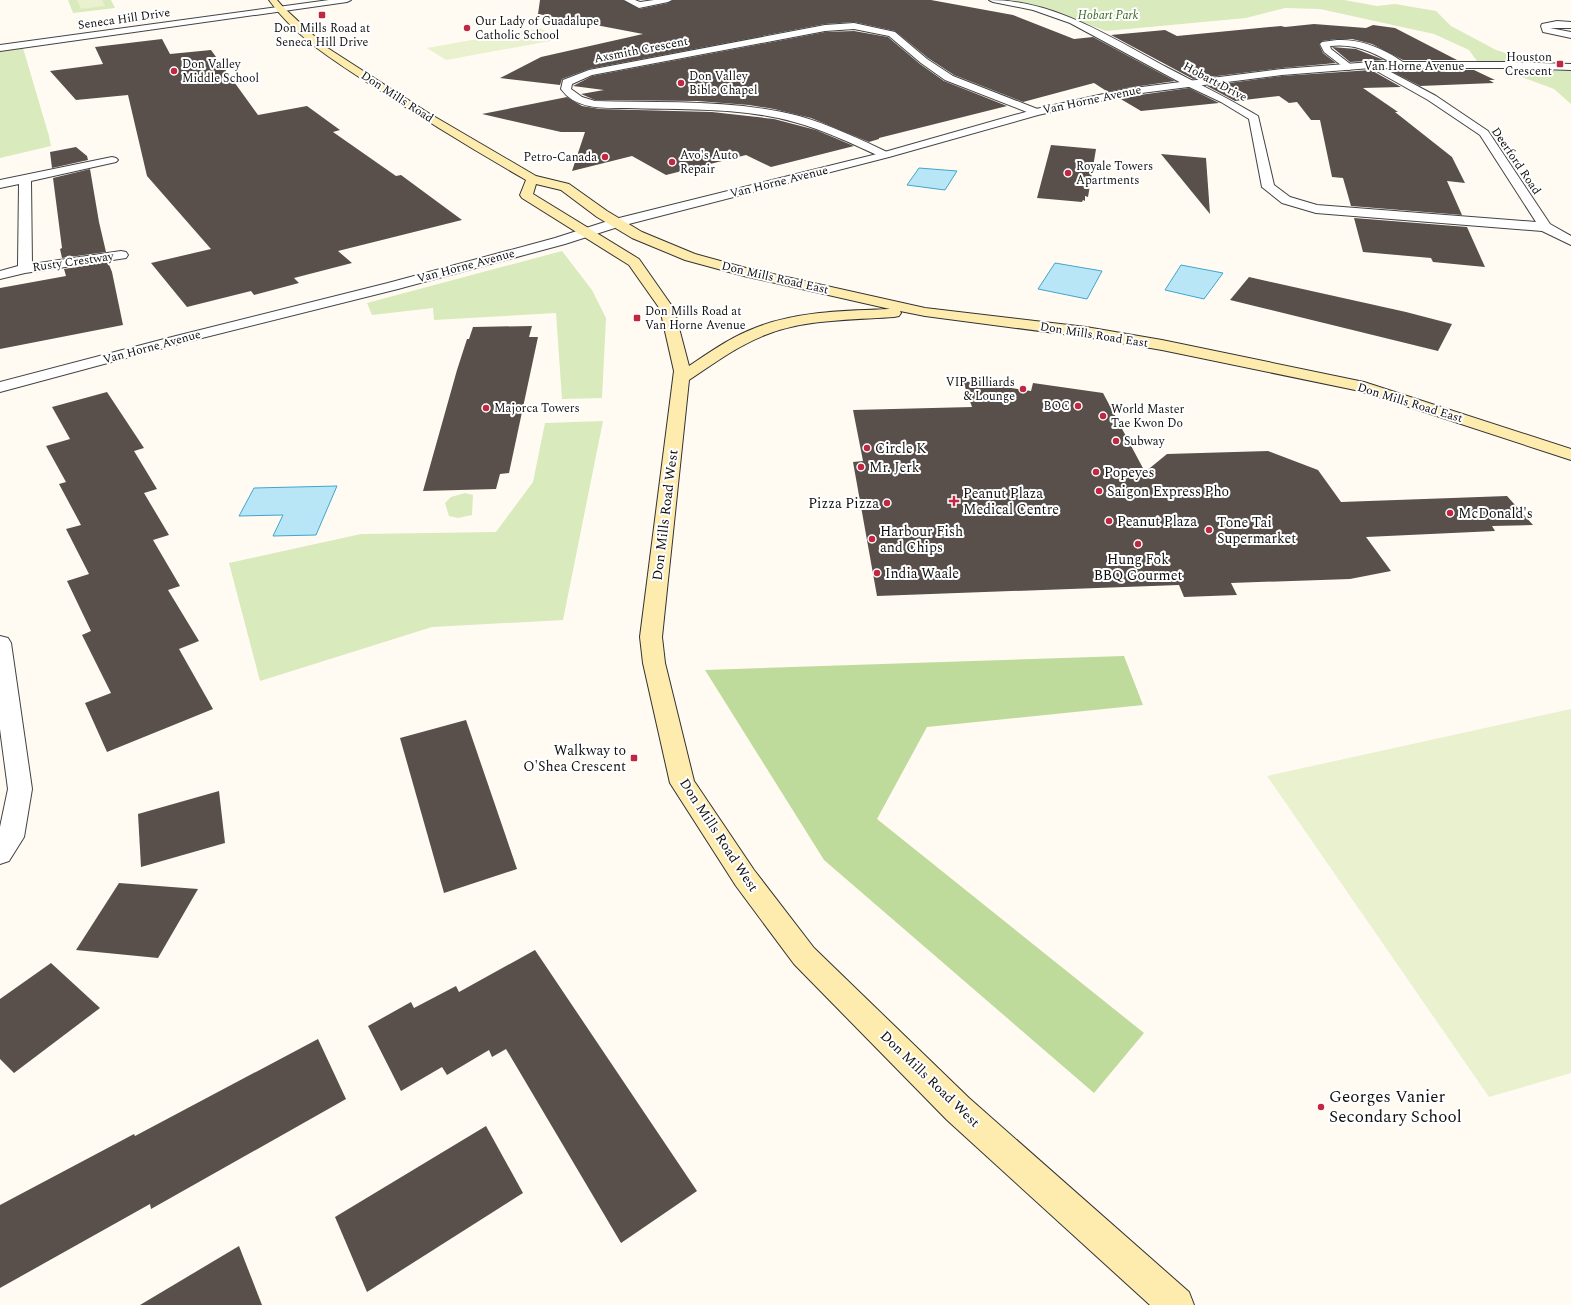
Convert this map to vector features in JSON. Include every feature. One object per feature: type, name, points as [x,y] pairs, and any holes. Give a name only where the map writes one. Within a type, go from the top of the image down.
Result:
[{"type":"main road","name":"Don Mills Road","points":[[276,4],[323,49],[426,116],[532,179],[565,187],[616,223]]},
{"type":"main road","points":[[532,179],[526,195],[587,232]]},
{"type":"main road","name":"Don Mills Road East","points":[[616,223],[637,235],[690,257],[744,272],[925,312],[1086,332],[1364,387],[1571,455]]},
{"type":"main road","name":"Don Mills Road West","points":[[587,232],[634,262],[667,309],[682,371],[651,637],[654,663],[682,783],[745,878],[804,956],[958,1108],[1176,1305]]},
{"type":"main road","points":[[682,378],[733,344],[772,327],[836,316],[925,312]]},
{"type":"street","name":"Seneca Hill Drive","points":[[0,48],[276,4],[347,0]]},
{"type":"street","points":[[628,0],[639,5],[668,0]]},
{"type":"street","name":"Hobart Drive","points":[[993,0],[1035,8],[1073,21],[1189,83],[1225,100],[1254,118],[1268,187],[1286,200],[1316,209],[1544,227]]},
{"type":"street","points":[[1571,25],[1557,24],[1545,26],[1546,30],[1571,35]]},
{"type":"street","name":"Axsmith Crescent","points":[[885,155],[837,132],[784,116],[749,110],[712,107],[595,104],[583,102],[572,97],[566,89],[567,82],[589,73],[712,49],[825,28],[854,26],[892,34],[924,61],[949,78],[1036,112]]},
{"type":"street","points":[[1349,67],[1326,50],[1325,44],[1345,42],[1367,45],[1400,64]]},
{"type":"street","name":"Van Horne Avenue","points":[[0,387],[177,340],[393,286],[616,223],[885,155],[1036,112],[1126,92],[1282,72],[1371,65],[1400,64],[1571,67]]},
{"type":"street","name":"Deerford Road","points":[[1371,65],[1432,98],[1484,133],[1544,227]]},
{"type":"street","points":[[0,184],[112,160]]},
{"type":"street","name":"Rusty Crestway","points":[[25,179],[25,269]]},
{"type":"street","points":[[1544,227],[1571,241]]},
{"type":"street","name":"Rusty Crestway","points":[[0,275],[25,269],[121,255]]},
{"type":"street","points":[[0,643],[20,789],[11,837],[0,854]]},
{"type":"green space","points":[[68,0],[111,0],[115,8],[73,13]]},
{"type":"green space","points":[[77,0],[102,0],[105,6],[81,9]]},
{"type":"green space","name":"Hobart Park","points":[[1009,0],[1344,0],[1377,6],[1395,4],[1436,11],[1451,26],[1496,50],[1532,61],[1477,61],[1469,50],[1434,34],[1320,9],[1285,8],[1246,18],[1106,31],[1031,4]]},
{"type":"green space","points":[[540,28],[561,39],[446,60],[427,48]]},
{"type":"green space","points":[[23,48],[51,146],[0,158],[0,51]]},
{"type":"green space","points":[[1503,70],[1571,71],[1571,104],[1554,89]]},
{"type":"green space","points":[[562,251],[592,290],[606,318],[602,398],[562,399],[556,313],[434,320],[433,308],[372,315],[367,303]]},
{"type":"green space","points":[[603,421],[563,620],[432,627],[260,681],[229,563],[361,534],[496,532],[533,482],[545,423]]},
{"type":"green space","points":[[465,493],[473,495],[472,515],[458,518],[449,516],[445,503],[451,497]]},
{"type":"green space","points":[[1124,656],[1143,705],[927,727],[877,819],[1144,1033],[1094,1093],[824,860],[705,670]]},
{"type":"green space","points":[[1571,709],[1571,1073],[1489,1097],[1267,776]]},
{"type":"water","points":[[919,168],[957,171],[945,190],[907,185]]},
{"type":"water","points":[[1055,263],[1102,271],[1087,299],[1038,289]]},
{"type":"water","points":[[1181,265],[1223,273],[1204,299],[1165,290]]},
{"type":"water","points":[[337,486],[316,535],[273,536],[283,515],[239,516],[254,488]]},
{"type":"building","points":[[540,0],[623,0],[639,9],[668,3],[673,0],[931,0],[1013,15],[1074,39],[1093,37],[1175,81],[1108,92],[1094,83],[1023,102],[954,75],[928,58],[895,31],[854,22],[825,24],[589,69],[562,79],[560,85],[500,78],[541,57],[643,34],[538,14]]},
{"type":"building","points":[[1314,24],[1366,28],[1373,25],[1395,28],[1457,60],[1403,60],[1372,44],[1352,39],[1337,39],[1322,41],[1319,44],[1323,53],[1336,63],[1193,79],[1111,35],[1165,30],[1177,36]]},
{"type":"building","points":[[854,31],[888,37],[920,64],[944,81],[1007,106],[879,138],[869,142],[811,118],[774,109],[749,105],[697,101],[595,100],[581,94],[604,90],[573,86],[592,76],[825,32]]},
{"type":"building","points":[[162,39],[170,54],[211,50],[258,115],[307,106],[340,130],[333,132],[396,176],[401,175],[462,220],[338,251],[352,263],[294,278],[299,283],[254,295],[251,291],[187,307],[151,263],[211,249],[147,176],[128,95],[76,100],[50,71],[103,64],[95,47]]},
{"type":"building","points":[[1332,47],[1356,49],[1384,60],[1350,62]]},
{"type":"building","points":[[1371,70],[1401,87],[1363,88],[1398,112],[1395,112],[1452,157],[1465,183],[1447,181],[1462,215],[1351,206],[1343,178],[1332,177],[1320,120],[1311,120],[1297,102],[1289,103],[1279,96],[1235,101],[1207,86],[1282,76]]},
{"type":"building","points":[[1389,70],[1474,70],[1495,80],[1489,80],[1494,83],[1420,86]]},
{"type":"building","points":[[1189,88],[1219,103],[1141,111],[1119,98]]},
{"type":"building","points":[[567,97],[582,106],[600,109],[712,112],[774,119],[816,130],[854,146],[771,167],[746,155],[666,175],[632,156],[572,171],[585,132],[561,132],[482,114]]},
{"type":"building","name":"Royale Towers Apartments","points":[[1051,145],[1096,149],[1088,197],[1085,196],[1085,201],[1037,198]]},
{"type":"building","points":[[76,147],[87,156],[88,160],[52,168],[50,152]]},
{"type":"building","points":[[1161,154],[1206,158],[1210,214]]},
{"type":"building","points":[[90,169],[106,252],[62,258],[53,178]]},
{"type":"building","points":[[1354,218],[1467,227],[1485,267],[1433,262],[1431,258],[1363,252]]},
{"type":"building","points":[[108,262],[112,272],[123,325],[0,349],[0,288],[66,276],[64,269]]},
{"type":"building","points":[[1249,277],[1406,312],[1452,324],[1438,351],[1230,300]]},
{"type":"building","name":"Majorca Towers","points":[[532,326],[529,337],[538,337],[509,473],[500,474],[496,489],[423,491],[457,370],[467,339],[469,339],[473,327]]},
{"type":"building","name":"Peanut Plaza","points":[[963,381],[1031,391],[1033,383],[1103,393],[1145,472],[1167,454],[1268,451],[1318,470],[1341,502],[1507,496],[1533,525],[1492,526],[1495,531],[1366,537],[1391,571],[1350,579],[1231,583],[1237,595],[1184,597],[1179,585],[877,596],[853,462],[863,461],[853,410],[972,407]]},
{"type":"building","points":[[107,392],[144,448],[134,451],[157,489],[144,493],[169,535],[153,540],[180,586],[168,590],[199,641],[179,649],[213,709],[107,752],[85,703],[111,693],[82,635],[91,631],[67,581],[89,574],[66,529],[81,525],[59,484],[66,482],[46,446],[70,439],[52,407]]},
{"type":"building","points":[[466,720],[517,869],[444,893],[400,738]]},
{"type":"building","points":[[219,791],[225,843],[141,867],[138,814]]},
{"type":"building","points":[[119,883],[198,889],[158,958],[76,950]]},
{"type":"building","points":[[535,950],[697,1191],[621,1243],[506,1049],[492,1057],[489,1050],[447,1075],[442,1067],[401,1091],[368,1026],[411,1002],[414,1008],[456,986],[459,992]]},
{"type":"building","points":[[51,963],[100,1008],[14,1073],[0,1059],[0,999]]},
{"type":"building","points":[[318,1039],[346,1099],[151,1209],[150,1204],[0,1288],[0,1205],[134,1134],[135,1136]]},
{"type":"building","points":[[486,1126],[523,1193],[367,1292],[335,1217]]},
{"type":"building","points":[[239,1246],[262,1305],[140,1305]]},
{"type":"place","name":"Don Mills Road at Seneca Hill Drive","points":[[322,15]]},
{"type":"place","name":"Our Lady of Guadalupe Catholic School","points":[[467,28]]},
{"type":"place","name":"Houston Crescent","points":[[1560,64]]},
{"type":"place","name":"Don Valley Middle School","points":[[174,71]]},
{"type":"place","name":"Don Valley Bible Chapel","points":[[681,83]]},
{"type":"place","name":"Petro-Canada","points":[[605,157]]},
{"type":"place","name":"Avo's Auto Repair","points":[[672,162]]},
{"type":"place","name":"Royale Towers Apartments","points":[[1068,173]]},
{"type":"place","name":"Don Mills Road at Van Horne Avenue","points":[[637,318]]},
{"type":"place","name":"VIP Billiards & Lounge","points":[[1023,389]]},
{"type":"place","name":"BOC","points":[[1078,406]]},
{"type":"place","name":"Majorca Towers","points":[[486,408]]},
{"type":"place","name":"World Master Tae Kwon Do","points":[[1103,416]]},
{"type":"place","name":"Subway","points":[[1116,441]]},
{"type":"place","name":"Circle K","points":[[867,448]]},
{"type":"place","name":"Mr. Jerk","points":[[861,467]]},
{"type":"place","name":"Popeyes","points":[[1096,472]]},
{"type":"place","name":"Saigon Express Pho","points":[[1099,491]]},
{"type":"place","name":"Peanut Plaza Medical Centre","points":[[954,501]]},
{"type":"place","name":"Pizza Pizza","points":[[887,503]]},
{"type":"place","name":"McDonald's","points":[[1450,513]]},
{"type":"place","name":"Peanut Plaza","points":[[1109,521]]},
{"type":"place","name":"Tone Tai Supermarket","points":[[1209,530]]},
{"type":"place","name":"Harbour Fish and Chips","points":[[872,539]]},
{"type":"place","name":"Hung Fok BBQ Gourmet","points":[[1138,544]]},
{"type":"place","name":"India Waale","points":[[877,573]]},
{"type":"place","name":"Walkway to O'Shea Crescent","points":[[634,758]]},
{"type":"place","name":"Georges Vanier Secondary School","points":[[1321,1107]]}]
